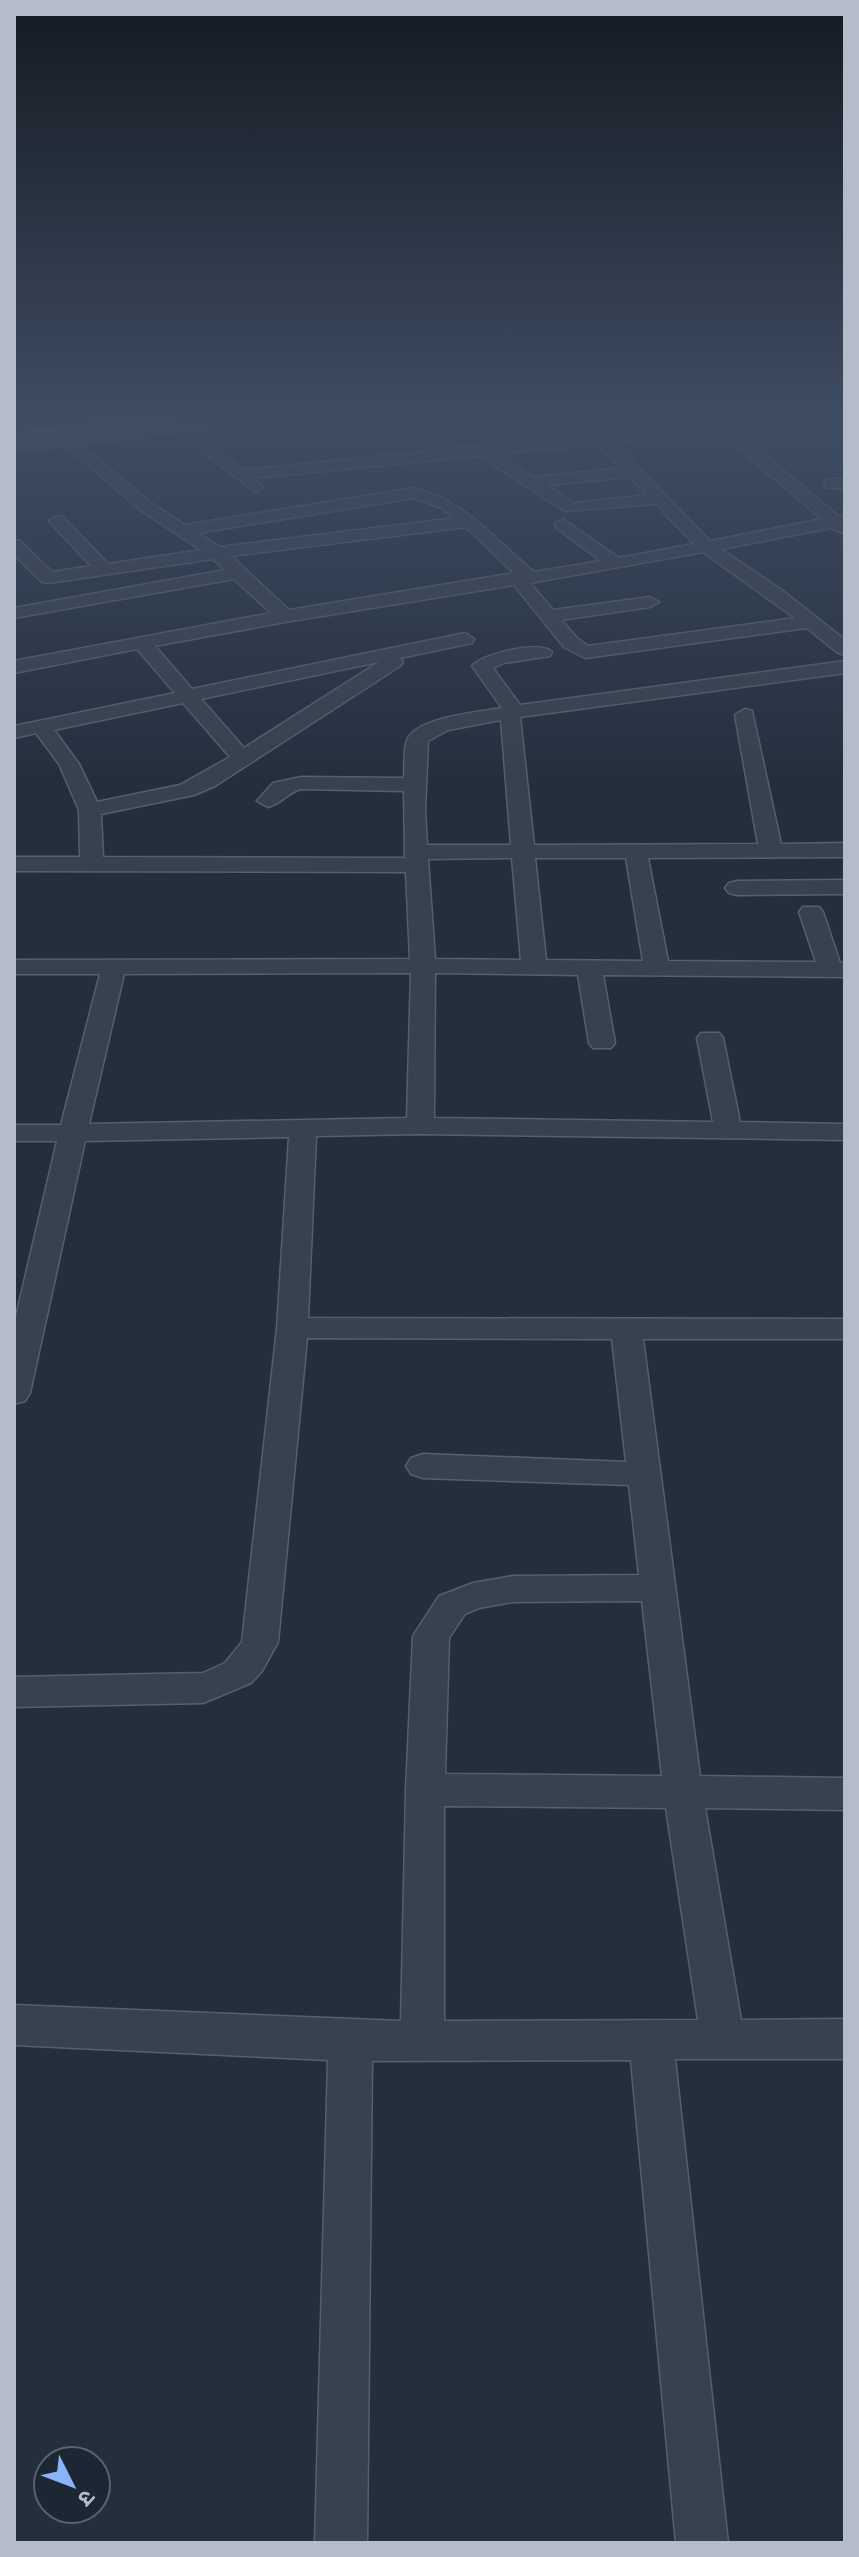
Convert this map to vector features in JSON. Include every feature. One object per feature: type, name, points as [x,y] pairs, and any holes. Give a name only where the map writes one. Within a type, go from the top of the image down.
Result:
[{"type":"street","points":[[74,538],[104,570]]},
{"type":"street","points":[[197,538],[217,553],[285,616]]},
{"type":"street","points":[[14,545],[48,578],[335,538]]},
{"type":"street","points":[[484,538],[523,577],[548,616],[571,643],[585,652],[628,696]]},
{"type":"street","points":[[582,538],[616,564]]},
{"type":"street","points":[[699,538],[845,649]]},
{"type":"street","points":[[14,667],[285,616],[758,538]]},
{"type":"street","points":[[14,613],[236,573]]},
{"type":"street","points":[[548,616],[650,602]]},
{"type":"street","points":[[585,652],[810,622]]},
{"type":"street","points":[[14,732],[465,639]]},
{"type":"street","points":[[142,643],[242,759]]},
{"type":"street","points":[[90,810],[186,790],[242,759],[412,651]]},
{"type":"street","points":[[534,967],[512,712],[482,666],[500,658],[543,652]]},
{"type":"street","points":[[420,1126],[423,966],[415,785],[419,737],[442,725],[512,712],[845,667]]},
{"type":"street","points":[[745,715],[771,851]]},
{"type":"street","points":[[42,727],[69,764],[90,810],[92,864]]},
{"type":"street","points":[[268,801],[281,788],[301,783],[415,785]]},
{"type":"street","points":[[14,864],[417,858],[524,851],[845,850]]},
{"type":"street","points":[[636,851],[657,968]]},
{"type":"street","points":[[737,888],[845,887]]},
{"type":"street","points":[[14,967],[423,966],[837,970],[811,912]]},
{"type":"street","points":[[14,1393],[21,1327],[114,966]]},
{"type":"street","points":[[589,967],[602,1043]]},
{"type":"street","points":[[710,1038],[728,1130]]},
{"type":"street","points":[[14,1133],[420,1126],[845,1132]]},
{"type":"street","points":[[14,1692],[203,1688],[230,1681],[249,1664],[260,1642],[292,1328],[303,1130]]},
{"type":"street","points":[[292,1328],[845,1329]]},
{"type":"street","points":[[627,1331],[683,1792],[723,2040]]},
{"type":"street","points":[[423,1466],[645,1474]]},
{"type":"street","points":[[422,2041],[425,1790],[431,1636],[440,1618],[452,1605],[473,1596],[513,1589],[658,1588]]},
{"type":"street","points":[[425,1790],[845,1794]]},
{"type":"street","points":[[14,2025],[350,2041],[845,2039]]},
{"type":"street","points":[[651,2040],[702,2543]]},
{"type":"street","points":[[341,2543],[350,2041]]}]
